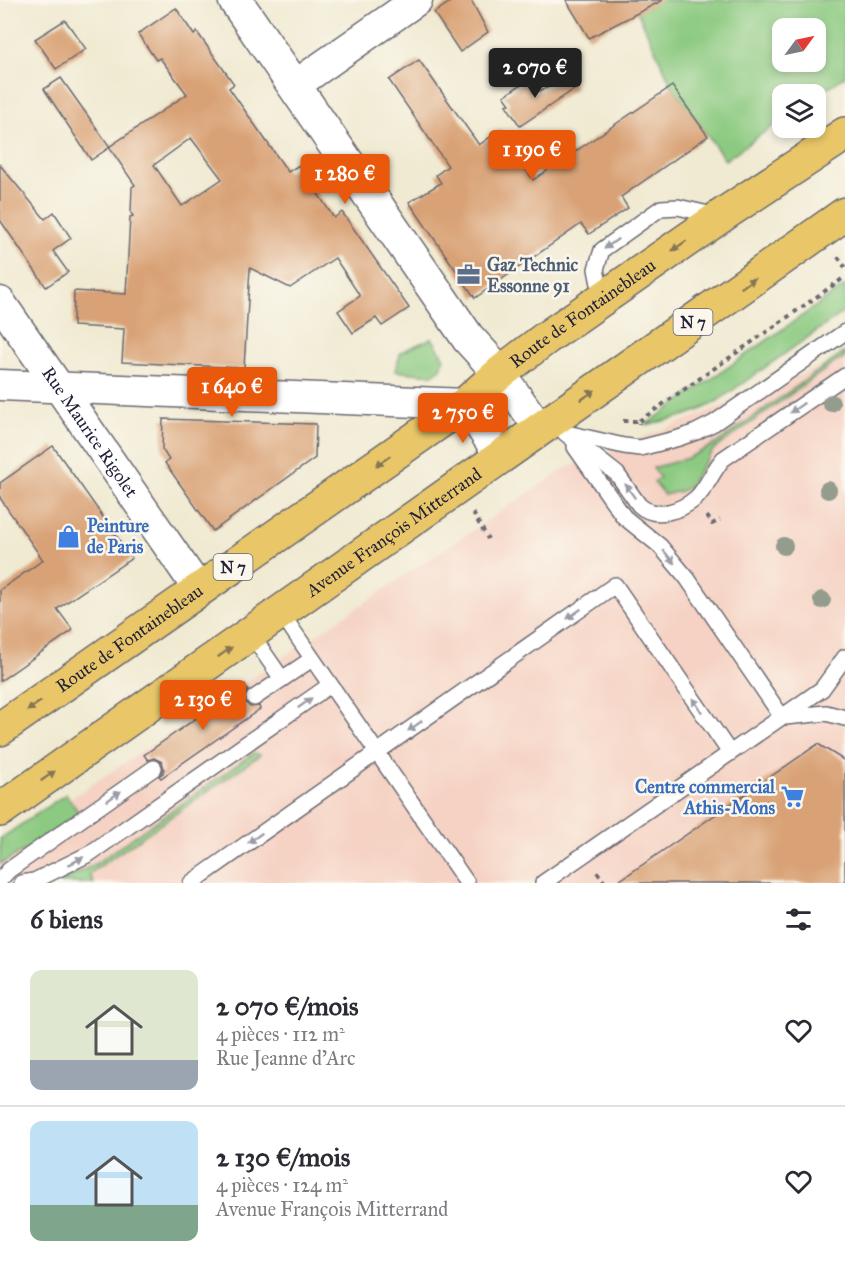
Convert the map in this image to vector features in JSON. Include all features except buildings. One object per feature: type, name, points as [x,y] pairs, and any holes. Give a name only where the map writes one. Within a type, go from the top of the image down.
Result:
[{"type":"main road","name":"Route de Fontainebleau","points":[[0,729],[465,404],[500,373],[546,338],[723,215],[845,134]]},
{"type":"main road","name":"Avenue François Mitterrand","points":[[0,810],[501,457],[553,431],[845,214]]},
{"type":"street","points":[[235,0],[468,338],[553,431]]},
{"type":"street","points":[[294,86],[417,0]]},
{"type":"street","name":"Rue Maurice Rigolet","points":[[0,302],[199,590]]},
{"type":"street","points":[[0,385],[465,404],[501,457]]},
{"type":"lane","points":[[553,431],[640,448],[696,432],[722,418],[845,332]]},
{"type":"lane","points":[[553,431],[618,474],[644,509],[660,513],[672,511],[698,497],[723,459],[845,376]]},
{"type":"lane","points":[[553,431],[624,517],[660,546],[687,578],[782,717]]},
{"type":"lane","points":[[191,883],[615,585],[730,753]]},
{"type":"lane","points":[[281,613],[466,883]]},
{"type":"lane","points":[[251,634],[282,679]]},
{"type":"lane","points":[[543,883],[822,690],[845,657]]},
{"type":"lane","points":[[254,698],[312,659]]},
{"type":"lane","points":[[22,883],[34,881],[89,854],[330,685]]},
{"type":"lane","points":[[782,717],[826,713],[845,718]]},
{"type":"lane","points":[[0,880],[9,870],[154,768]]},
{"type":"path","points":[[639,422],[845,277]]},
{"type":"shaded area","points":[[845,357],[845,883],[0,883],[0,846],[566,468]]},
{"type":"green space","points":[[632,0],[845,0],[845,76],[826,89],[826,84],[772,84],[772,127],[725,160],[672,86]]},
{"type":"green space","points":[[845,286],[845,311],[719,400],[693,413],[645,425]]},
{"type":"green space","points":[[432,338],[444,358],[441,369],[432,375],[395,371],[401,352]]},
{"type":"green space","points":[[845,352],[845,358],[836,362],[714,449],[688,487],[664,495],[654,482],[660,478],[653,468],[688,458],[715,444]]},
{"type":"green space","points":[[254,753],[260,755],[89,874],[94,883],[57,883],[95,864]]},
{"type":"green space","points":[[66,794],[79,813],[34,845],[0,864],[0,839]]},
{"type":"place","name":"Gaz Technic Essonne 91","points":[[469,275]]},
{"type":"place","name":"Peinture de Paris","points":[[69,536]]},
{"type":"place","name":"Centre commercial Athis-Mons","points":[[793,797]]}]
